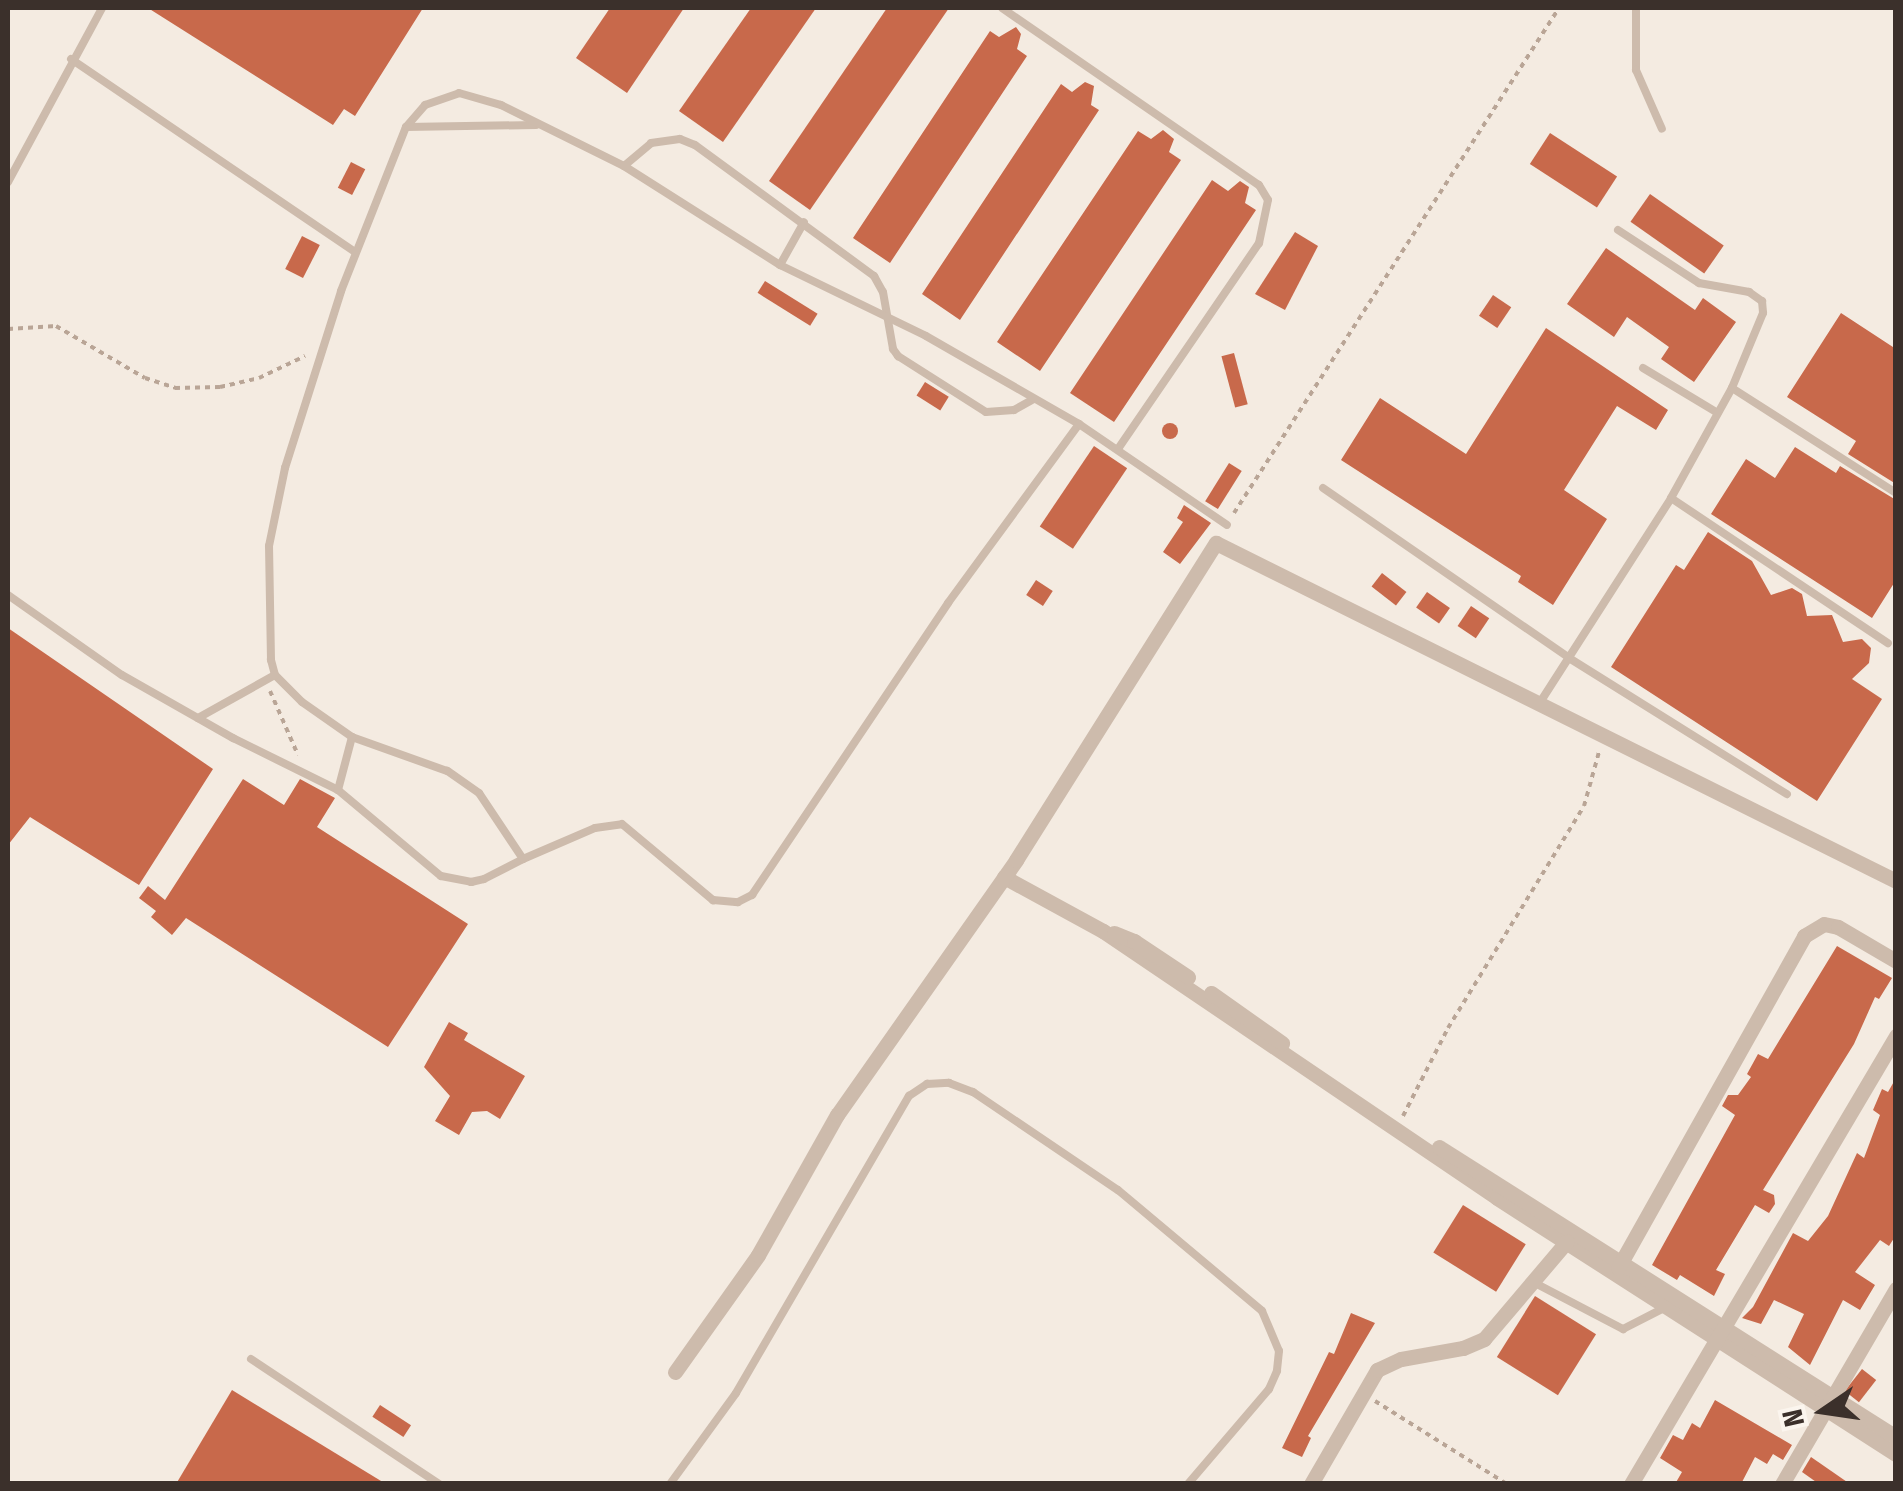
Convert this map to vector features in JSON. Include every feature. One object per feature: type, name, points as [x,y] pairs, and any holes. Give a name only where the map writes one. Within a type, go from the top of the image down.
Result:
[{"type":"street","points":[[675,1372],[758,1255],[837,1115],[1004,877],[1216,543],[1537,706],[1896,881]]},
{"type":"street","points":[[1004,877],[1104,931],[1134,940],[1298,1060],[1721,1332],[1830,1404],[1896,1454]]},
{"type":"street","points":[[1618,1267],[1804,936],[1824,924],[1838,927],[1896,962]]},
{"type":"street","points":[[1631,1484],[1896,1036]]},
{"type":"street","points":[[1500,1193],[1566,1241],[1618,1267],[1667,1306],[1721,1332]]},
{"type":"street","points":[[1311,1484],[1362,1393],[1387,1364],[1476,1344],[1566,1241]]},
{"type":"street","points":[[1782,1484],[1896,1290]]},
{"type":"street","points":[[1830,1404],[1896,1437]]},
{"type":"lane","points":[[8,182],[102,8]]},
{"type":"lane","points":[[1002,8],[1259,184],[1268,200],[1259,243],[1118,450]]},
{"type":"lane","points":[[1636,8],[1636,70],[1662,129]]},
{"type":"lane","points":[[72,59],[355,252]]},
{"type":"lane","points":[[523,859],[490,805],[447,770],[352,737],[302,702],[275,675],[269,546],[285,468],[355,252],[406,127],[424,105],[459,93],[501,105],[624,166],[780,265],[888,317],[1079,424],[1227,525]]},
{"type":"lane","points":[[406,127],[541,124]]},
{"type":"lane","points":[[624,166],[651,142],[680,139],[804,222],[874,276],[888,317],[892,349],[898,356],[986,412],[1014,410],[1032,400]]},
{"type":"lane","points":[[780,265],[804,222]]},
{"type":"lane","points":[[1537,706],[1671,498],[1732,388],[1763,313],[1762,301],[1750,292],[1699,283],[1618,230]]},
{"type":"lane","points":[[1643,368],[1718,413]]},
{"type":"lane","points":[[1732,388],[1896,494]]},
{"type":"lane","points":[[8,595],[122,675],[338,790],[441,876],[470,882],[484,879],[595,828],[622,824],[712,900],[738,902],[752,894],[948,603],[1079,424]]},
{"type":"lane","points":[[1323,488],[1569,658],[1787,794]]},
{"type":"lane","points":[[1671,498],[1888,642]]},
{"type":"lane","points":[[198,718],[275,675]]},
{"type":"lane","points":[[338,790],[352,737]]},
{"type":"lane","points":[[670,1484],[736,1393],[908,1096],[927,1084],[949,1083],[973,1092],[1118,1190],[1262,1311],[1279,1351],[1277,1371],[1269,1389],[1188,1484]]},
{"type":"lane","points":[[1533,1282],[1622,1329],[1667,1306]]},
{"type":"lane","points":[[251,1360],[440,1484]]},
{"type":"path","points":[[1227,525],[1559,8]]},
{"type":"path","points":[[8,329],[31,324],[56,326],[145,378],[175,388],[220,387],[259,378],[282,370],[326,342]]},
{"type":"path","points":[[266,682],[304,770]]},
{"type":"path","points":[[1398,1125],[1448,1028],[1584,806],[1604,738]]},
{"type":"path","points":[[1362,1393],[1507,1484]]},
{"type":"building","points":[[148,8],[423,8],[355,116],[344,109],[333,125]]},
{"type":"building","points":[[610,8],[684,8],[627,93],[576,58]]},
{"type":"building","points":[[751,8],[816,8],[723,142],[679,111]]},
{"type":"building","points":[[887,8],[949,8],[810,210],[769,181]]},
{"type":"building","points":[[1016,27],[1021,34],[1017,49],[1027,56],[890,263],[853,238],[990,31],[999,37]]},
{"type":"building","points":[[1085,82],[1094,86],[1091,105],[1099,110],[960,320],[922,294],[1061,84],[1072,92]]},
{"type":"building","points":[[1163,130],[1174,139],[1169,152],[1181,160],[1040,371],[997,342],[1138,131],[1151,139]]},
{"type":"building","points":[[1550,133],[1617,177],[1597,208],[1530,164]]},
{"type":"building","points":[[351,162],[365,169],[352,195],[338,188]]},
{"type":"building","points":[[1212,180],[1228,191],[1240,181],[1249,187],[1245,203],[1256,210],[1114,422],[1070,393]]},
{"type":"building","points":[[1650,194],[1724,246],[1704,273],[1630,222]]},
{"type":"building","points":[[1295,232],[1318,246],[1285,310],[1255,294]]},
{"type":"building","points":[[302,236],[320,245],[303,278],[285,269]]},
{"type":"building","points":[[1606,248],[1695,310],[1703,298],[1736,322],[1694,382],[1661,359],[1669,347],[1627,317],[1614,337],[1567,304]]},
{"type":"building","points":[[765,281],[818,314],[810,326],[758,293]]},
{"type":"building","points":[[1493,295],[1511,307],[1497,328],[1479,316]]},
{"type":"building","points":[[1841,313],[1896,349],[1896,484],[1848,454],[1856,441],[1787,397]]},
{"type":"building","points":[[1546,328],[1668,410],[1656,430],[1617,406],[1564,490],[1607,519],[1553,605],[1518,582],[1521,576],[1341,460],[1380,398],[1466,454]]},
{"type":"building","points":[[1234,353],[1248,404],[1235,408],[1221,356]]},
{"type":"building","points":[[925,382],[949,397],[940,410],[917,396]]},
{"type":"building","points":[[1170,423],[1178,431],[1170,439],[1162,431]]},
{"type":"building","points":[[1094,446],[1127,468],[1073,549],[1040,526]]},
{"type":"building","points":[[1795,447],[1836,473],[1840,466],[1896,500],[1896,580],[1872,618],[1711,514],[1746,459],[1775,478]]},
{"type":"building","points":[[1229,463],[1242,471],[1218,509],[1205,501]]},
{"type":"building","points":[[1184,505],[1211,523],[1180,564],[1163,552],[1183,522],[1177,518]]},
{"type":"building","points":[[1708,532],[1752,561],[1771,595],[1792,588],[1802,594],[1807,616],[1832,615],[1843,642],[1862,639],[1871,648],[1869,663],[1852,679],[1882,699],[1817,801],[1611,667],[1676,565],[1684,570]]},
{"type":"building","points":[[1382,573],[1406,592],[1396,605],[1372,586]]},
{"type":"building","points":[[1036,580],[1053,591],[1043,606],[1026,595]]},
{"type":"building","points":[[1427,592],[1450,608],[1439,624],[1416,608]]},
{"type":"building","points":[[1471,606],[1489,618],[1476,638],[1458,626]]},
{"type":"building","points":[[8,628],[213,769],[139,885],[30,817],[8,845]]},
{"type":"building","points":[[243,779],[284,805],[300,779],[335,798],[317,827],[468,924],[388,1047],[186,918],[172,935],[151,917],[156,911],[139,898],[148,886],[165,900]]},
{"type":"building","points":[[1837,946],[1892,978],[1879,999],[1875,997],[1854,1044],[1763,1190],[1774,1195],[1775,1204],[1769,1213],[1755,1205],[1716,1270],[1725,1274],[1714,1296],[1680,1275],[1677,1280],[1652,1265],[1735,1115],[1722,1106],[1728,1095],[1738,1095],[1751,1077],[1747,1074],[1758,1054],[1768,1059]]},
{"type":"building","points":[[449,1022],[468,1033],[464,1040],[525,1076],[500,1119],[487,1111],[472,1112],[459,1135],[435,1121],[450,1096],[424,1067]]},
{"type":"building","points":[[1896,1078],[1896,1235],[1889,1246],[1880,1240],[1855,1272],[1875,1285],[1860,1310],[1843,1300],[1810,1365],[1788,1347],[1804,1314],[1774,1300],[1761,1324],[1742,1318],[1753,1307],[1793,1233],[1808,1241],[1828,1216],[1857,1153],[1864,1158],[1880,1115],[1873,1110],[1882,1089],[1888,1092]]},
{"type":"building","points":[[1463,1205],[1526,1244],[1496,1292],[1433,1252]]},
{"type":"building","points":[[1535,1296],[1596,1334],[1558,1395],[1497,1357]]},
{"type":"building","points":[[1351,1313],[1375,1323],[1308,1436],[1311,1438],[1302,1457],[1282,1448],[1329,1352],[1334,1354]]},
{"type":"building","points":[[1862,1369],[1876,1380],[1859,1402],[1845,1391]]},
{"type":"building","points":[[232,1390],[386,1484],[176,1484]]},
{"type":"building","points":[[1715,1400],[1792,1445],[1783,1460],[1773,1454],[1767,1464],[1755,1457],[1741,1484],[1675,1484],[1682,1472],[1660,1458],[1673,1435],[1683,1440],[1692,1423],[1700,1428]]},
{"type":"building","points":[[380,1405],[411,1425],[403,1437],[372,1417]]},
{"type":"building","points":[[1811,1457],[1850,1484],[1819,1484],[1802,1472]]}]
